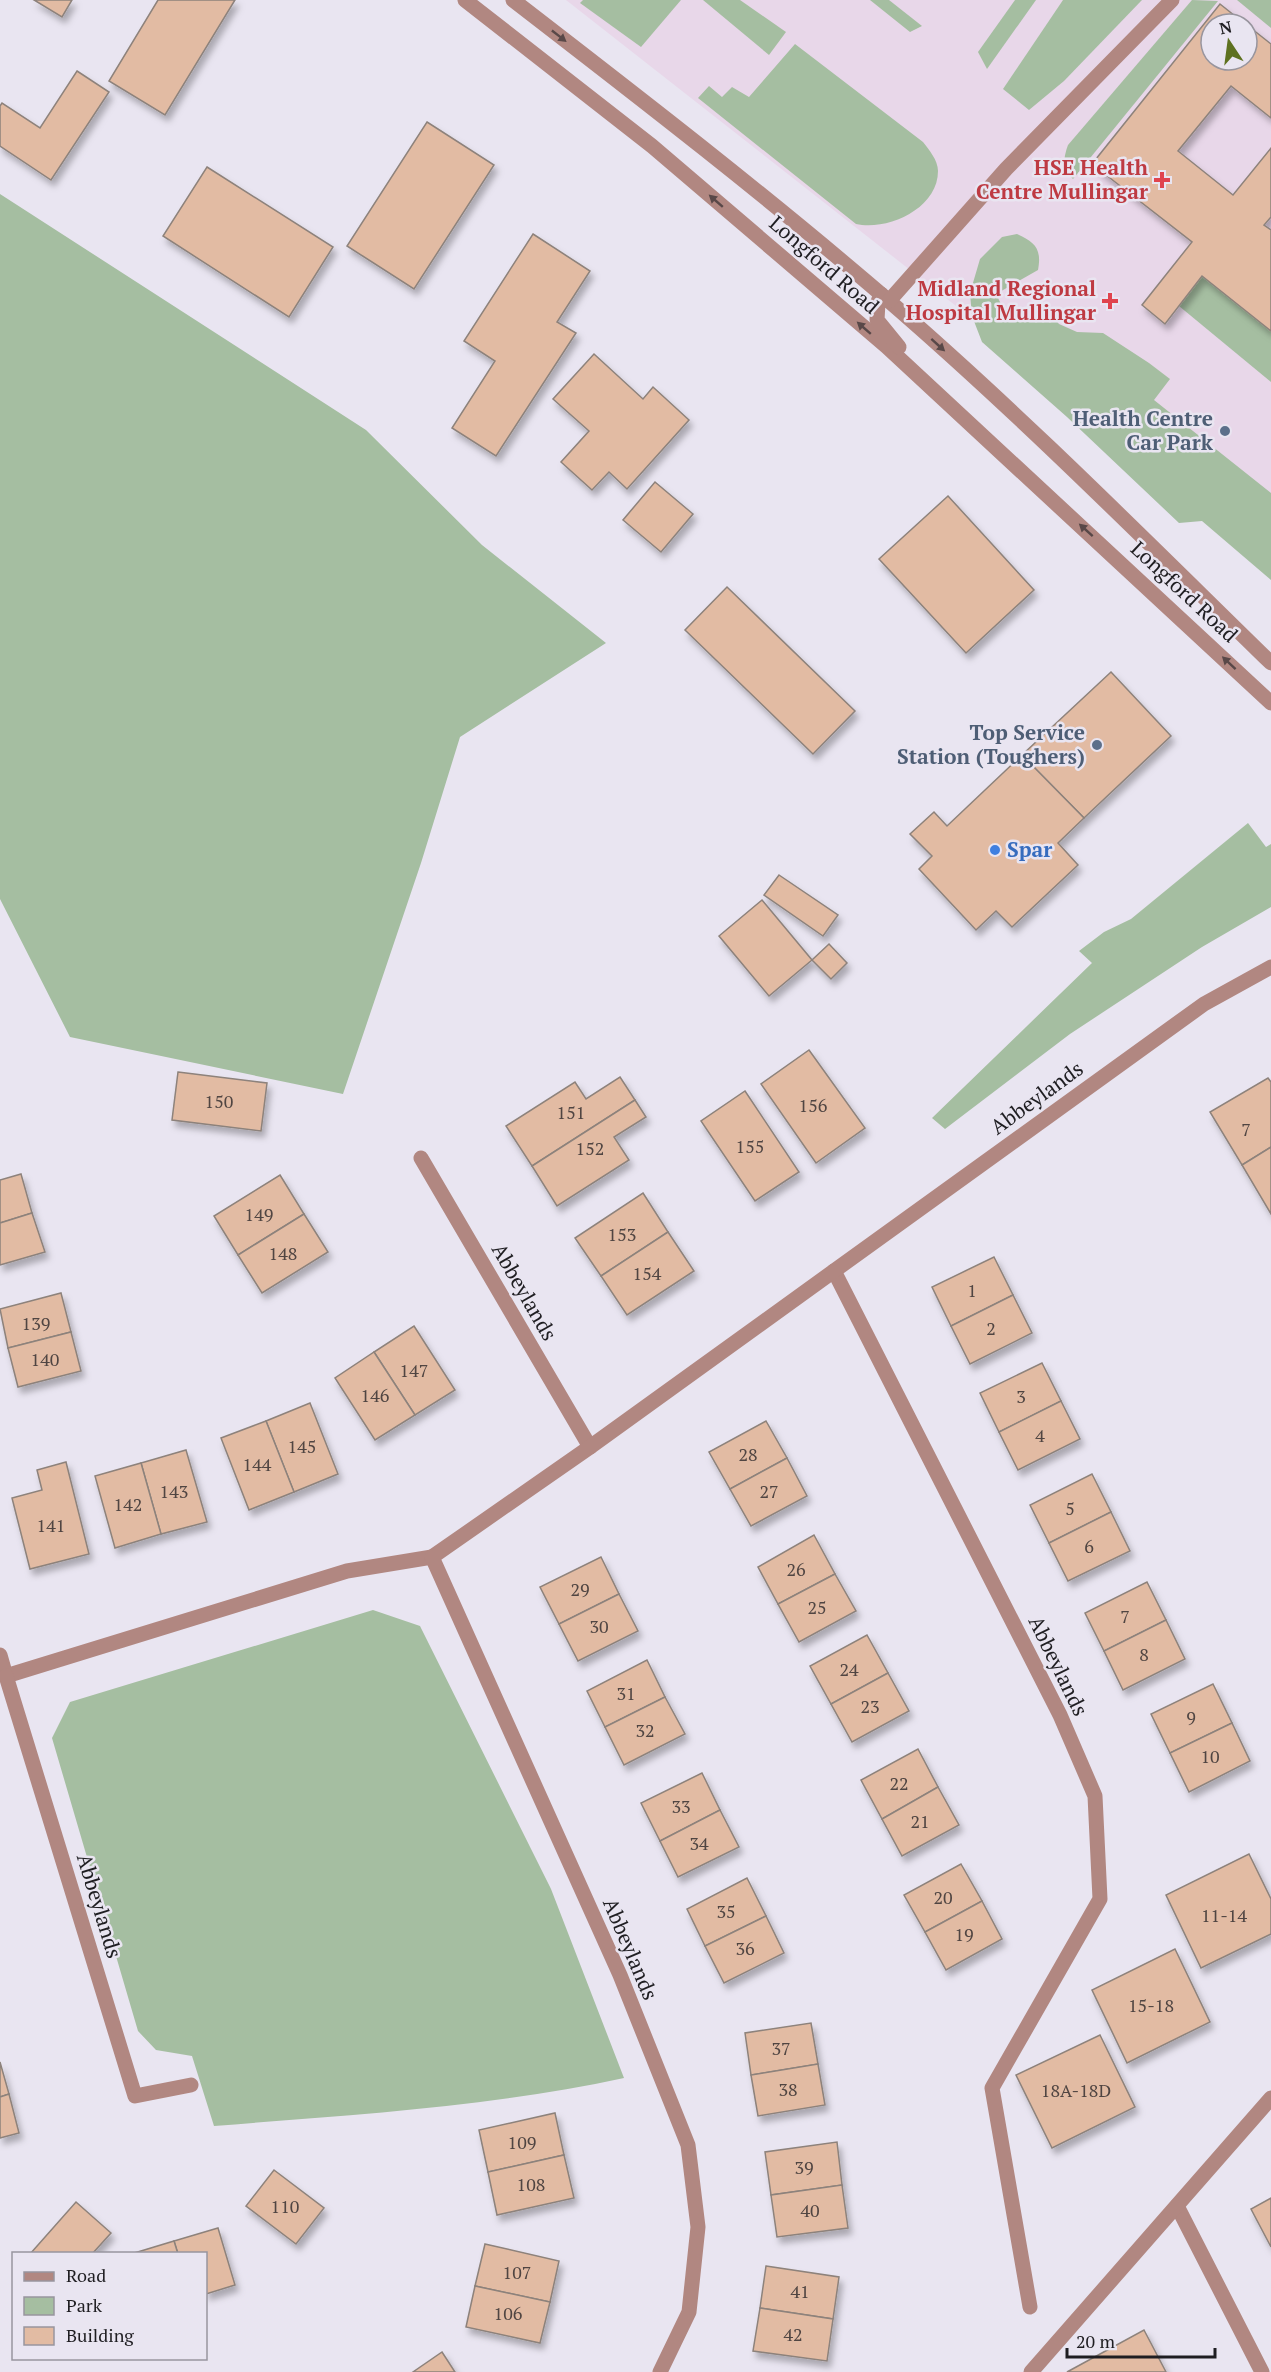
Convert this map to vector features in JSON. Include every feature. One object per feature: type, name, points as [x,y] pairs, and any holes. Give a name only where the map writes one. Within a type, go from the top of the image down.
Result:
[{"type":"street","name":"Longford Road","points":[[465,0],[652,146],[886,346],[1271,703]]},
{"type":"street","points":[[513,0],[660,114],[885,298],[1112,507],[1271,663]]},
{"type":"street","points":[[987,440],[968,414],[888,336],[877,320],[878,302],[885,298],[1006,169],[1172,0]]},
{"type":"street","points":[[1207,600],[1221,623],[1271,672]]},
{"type":"street","name":"Abbeylands","points":[[6,1676],[346,1571],[432,1557],[590,1447],[1204,1004],[1271,967]]},
{"type":"street","name":"Abbeylands","points":[[421,1158],[590,1447]]},
{"type":"street","name":"Abbeylands","points":[[834,1271],[1060,1715],[1095,1796],[1100,1899],[992,2088],[1030,2307]]},
{"type":"street","name":"Abbeylands","points":[[432,1557],[620,1975],[688,2145],[698,2227],[689,2312],[660,2372]]},
{"type":"street","name":"Abbeylands","points":[[0,1655],[135,2096],[191,2085]]},
{"type":"street","points":[[1031,2372],[1271,2098]]},
{"type":"street","points":[[1177,2206],[1262,2372]]},
{"type":"shaded area","name":"Midland Regional Hospital Mullingar","points":[[566,0],[1271,0],[1271,574],[984,328]]},
{"type":"green space","points":[[583,0],[681,0],[641,47],[580,3]]},
{"type":"green space","points":[[703,0],[740,0],[786,32],[769,55]]},
{"type":"green space","points":[[870,0],[889,0],[922,26],[910,32]]},
{"type":"green space","points":[[1015,0],[1036,0],[987,69],[978,52]]},
{"type":"green space","points":[[1063,0],[1142,0],[1064,81],[1029,110],[1003,89]]},
{"type":"green space","points":[[1192,0],[1218,1],[1209,12],[1199,12],[1199,24],[1073,179],[1064,163],[1068,145]]},
{"type":"green space","points":[[1237,0],[1271,0],[1271,28],[1259,18],[1259,12],[1252,12]]},
{"type":"green space","points":[[795,44],[923,142],[935,159],[938,167],[936,184],[930,196],[909,214],[882,224],[856,224],[698,98],[709,86],[722,97],[732,87],[749,97]]},
{"type":"green space","points":[[0,194],[366,430],[482,545],[606,643],[460,737],[421,863],[343,1094],[70,1037],[0,899]]},
{"type":"green space","points":[[1017,234],[1033,243],[1038,251],[1039,263],[1038,270],[996,294],[1010,322],[1042,304],[1059,324],[1077,332],[1103,333],[1170,379],[1154,400],[1271,493],[1271,580],[1202,521],[1179,523],[1067,417],[982,342],[972,316],[970,293],[980,259],[1002,237]]},
{"type":"green space","points":[[1202,276],[1271,331],[1271,382],[1179,306]]},
{"type":"green space","points":[[1248,823],[1266,847],[1271,844],[1271,907],[1202,947],[1070,1034],[945,1129],[932,1118],[1092,963],[1079,951],[1104,932],[1131,919]]},
{"type":"green space","points":[[373,1610],[420,1626],[551,1889],[624,2078],[472,2103],[369,2114],[214,2126],[192,2056],[156,2050],[138,2031],[52,1738],[70,1702]]},
{"type":"building","points":[[34,0],[72,0],[62,17]]},
{"type":"building","points":[[158,0],[235,0],[165,115],[109,81]]},
{"type":"building","name":"HSE Health Centre Mullingar","points":[[1220,4],[1230,12],[1214,12]]},
{"type":"building","name":"HSE Health Centre Mullingar","points":[[1199,30],[1199,72],[1259,72],[1259,34],[1271,44],[1271,118],[1231,86],[1178,151],[1233,195],[1271,148],[1271,217],[1264,225],[1271,230],[1271,331],[1202,276],[1165,324],[1142,305],[1192,242],[1092,164]]},
{"type":"building","points":[[77,71],[109,92],[51,180],[0,146],[0,106],[2,103],[40,128]]},
{"type":"building","points":[[427,122],[494,165],[414,289],[347,246]]},
{"type":"building","points":[[207,167],[333,247],[289,317],[163,236]]},
{"type":"building","points":[[533,234],[590,271],[557,322],[576,333],[496,456],[452,428],[495,361],[464,341]]},
{"type":"building","points":[[594,354],[643,399],[653,387],[689,420],[627,489],[609,472],[592,490],[561,462],[589,431],[553,399]]},
{"type":"building","points":[[655,482],[693,514],[661,552],[623,520]]},
{"type":"building","points":[[948,496],[1034,590],[966,653],[879,559]]},
{"type":"building","points":[[727,587],[855,711],[813,754],[685,630]]},
{"type":"building","points":[[1111,672],[1171,736],[1084,818],[1022,755]]},
{"type":"building","name":"Spar","points":[[1022,755],[1084,818],[1058,843],[1078,865],[1012,927],[996,911],[976,930],[919,869],[932,856],[910,834],[934,812],[947,826]]},
{"type":"building","points":[[779,875],[838,915],[823,936],[764,895]]},
{"type":"building","points":[[762,900],[812,960],[769,996],[719,936]]},
{"type":"building","points":[[829,944],[847,963],[831,979],[812,960]]},
{"type":"building","points":[[809,1050],[865,1128],[816,1163],[761,1084]]},
{"type":"building","points":[[178,1072],[267,1083],[261,1131],[172,1120]]},
{"type":"building","points":[[620,1077],[635,1100],[532,1166],[506,1126],[575,1082],[586,1099]]},
{"type":"building","points":[[1268,1078],[1271,1082],[1271,1147],[1242,1165],[1210,1112]]},
{"type":"building","points":[[745,1091],[799,1172],[755,1201],[701,1121]]},
{"type":"building","points":[[635,1100],[646,1117],[614,1137],[629,1160],[557,1206],[532,1166]]},
{"type":"building","points":[[1271,1147],[1271,1214],[1242,1165]]},
{"type":"building","points":[[21,1174],[32,1213],[0,1223],[0,1180]]},
{"type":"building","points":[[280,1175],[304,1214],[238,1255],[214,1216]]},
{"type":"building","points":[[643,1193],[668,1232],[601,1276],[575,1238]]},
{"type":"building","points":[[32,1213],[45,1252],[0,1265],[0,1223]]},
{"type":"building","points":[[304,1214],[328,1252],[262,1293],[238,1255]]},
{"type":"building","points":[[668,1232],[694,1271],[627,1315],[601,1276]]},
{"type":"building","points":[[994,1257],[1013,1295],[951,1326],[932,1287]]},
{"type":"building","points":[[61,1293],[71,1332],[8,1348],[0,1309]]},
{"type":"building","points":[[1013,1295],[1032,1333],[970,1364],[951,1326]]},
{"type":"building","points":[[414,1326],[455,1390],[415,1415],[374,1352]]},
{"type":"building","points":[[71,1332],[81,1371],[18,1387],[8,1348]]},
{"type":"building","points":[[374,1352],[415,1415],[375,1440],[335,1378]]},
{"type":"building","points":[[1042,1363],[1061,1401],[999,1432],[980,1393]]},
{"type":"building","points":[[1061,1401],[1080,1439],[1018,1470],[999,1432]]},
{"type":"building","points":[[310,1403],[338,1474],[294,1492],[266,1421]]},
{"type":"building","points":[[266,1421],[294,1492],[249,1510],[221,1438]]},
{"type":"building","points":[[766,1421],[787,1458],[730,1489],[709,1452]]},
{"type":"building","points":[[186,1450],[207,1522],[161,1534],[141,1463]]},
{"type":"building","points":[[787,1458],[807,1496],[751,1526],[730,1489]]},
{"type":"building","points":[[66,1462],[89,1554],[30,1569],[12,1498],[42,1490],[37,1470]]},
{"type":"building","points":[[141,1463],[161,1534],[115,1548],[95,1476]]},
{"type":"building","points":[[1092,1474],[1111,1512],[1049,1543],[1030,1505]]},
{"type":"building","points":[[1111,1512],[1130,1551],[1068,1581],[1049,1543]]},
{"type":"building","points":[[814,1535],[835,1574],[778,1604],[758,1567]]},
{"type":"building","points":[[601,1557],[619,1594],[559,1624],[540,1587]]},
{"type":"building","points":[[835,1574],[856,1611],[799,1642],[778,1604]]},
{"type":"building","points":[[1147,1582],[1166,1620],[1104,1651],[1085,1613]]},
{"type":"building","points":[[619,1594],[638,1631],[578,1661],[559,1624]]},
{"type":"building","points":[[1166,1620],[1185,1659],[1123,1690],[1104,1651]]},
{"type":"building","points":[[867,1635],[888,1673],[831,1704],[810,1666]]},
{"type":"building","points":[[647,1660],[665,1697],[605,1727],[587,1691]]},
{"type":"building","points":[[888,1673],[909,1711],[852,1742],[831,1704]]},
{"type":"building","points":[[1213,1684],[1232,1723],[1170,1753],[1151,1714]]},
{"type":"building","points":[[665,1697],[685,1734],[624,1765],[605,1727]]},
{"type":"building","points":[[1232,1723],[1250,1761],[1189,1792],[1170,1753]]},
{"type":"building","points":[[918,1749],[938,1787],[882,1819],[861,1780]]},
{"type":"building","points":[[702,1773],[720,1810],[660,1841],[641,1803]]},
{"type":"building","points":[[938,1787],[959,1825],[902,1856],[882,1819]]},
{"type":"building","points":[[720,1810],[739,1847],[678,1877],[660,1841]]},
{"type":"building","points":[[1249,1854],[1271,1899],[1271,1934],[1201,1968],[1166,1895]]},
{"type":"building","points":[[961,1864],[982,1901],[925,1932],[904,1895]]},
{"type":"building","points":[[747,1878],[766,1916],[705,1946],[687,1909]]},
{"type":"building","points":[[982,1901],[1002,1939],[946,1970],[925,1932]]},
{"type":"building","points":[[766,1916],[784,1953],[724,1983],[705,1946]]},
{"type":"building","points":[[1175,1949],[1210,2022],[1127,2063],[1092,1990]]},
{"type":"building","points":[[811,2023],[818,2064],[751,2075],[745,2033]]},
{"type":"building","points":[[1100,2035],[1135,2107],[1052,2148],[1016,2075]]},
{"type":"building","points":[[0,2062],[9,2094],[0,2097]]},
{"type":"building","points":[[818,2064],[825,2105],[758,2116],[751,2075]]},
{"type":"building","points":[[9,2094],[19,2133],[0,2138],[0,2097]]},
{"type":"building","points":[[555,2113],[564,2155],[488,2172],[479,2130]]},
{"type":"building","points":[[837,2142],[842,2185],[771,2195],[765,2152]]},
{"type":"building","points":[[564,2155],[574,2198],[497,2215],[488,2172]]},
{"type":"building","points":[[274,2170],[324,2208],[296,2244],[246,2206]]},
{"type":"building","points":[[842,2185],[848,2228],[777,2237],[771,2195]]},
{"type":"building","points":[[1271,2198],[1271,2247],[1251,2209]]},
{"type":"building","points":[[76,2202],[111,2233],[94,2252],[32,2252]]},
{"type":"building","points":[[218,2228],[235,2285],[207,2294],[207,2252],[177,2252],[174,2241]]},
{"type":"building","points":[[174,2241],[177,2252],[138,2252]]},
{"type":"building","points":[[485,2244],[559,2261],[550,2302],[475,2286]]},
{"type":"building","points":[[766,2266],[839,2277],[833,2319],[760,2308]]},
{"type":"building","points":[[475,2286],[550,2302],[540,2343],[466,2327]]},
{"type":"building","points":[[760,2308],[833,2319],[827,2361],[753,2351]]},
{"type":"building","points":[[1144,2330],[1166,2372],[1067,2372]]},
{"type":"building","points":[[442,2352],[455,2372],[413,2372]]},
{"type":"place","name":"HSE Health Centre Mullingar","points":[[1162,180]]},
{"type":"place","name":"Midland Regional Hospital Mullingar","points":[[1110,301]]},
{"type":"place","name":"Health Centre Car Park","points":[[1225,431]]},
{"type":"place","name":"Top Service Station (Toughers)","points":[[1097,745]]},
{"type":"place","name":"Spar","points":[[995,850]]}]
